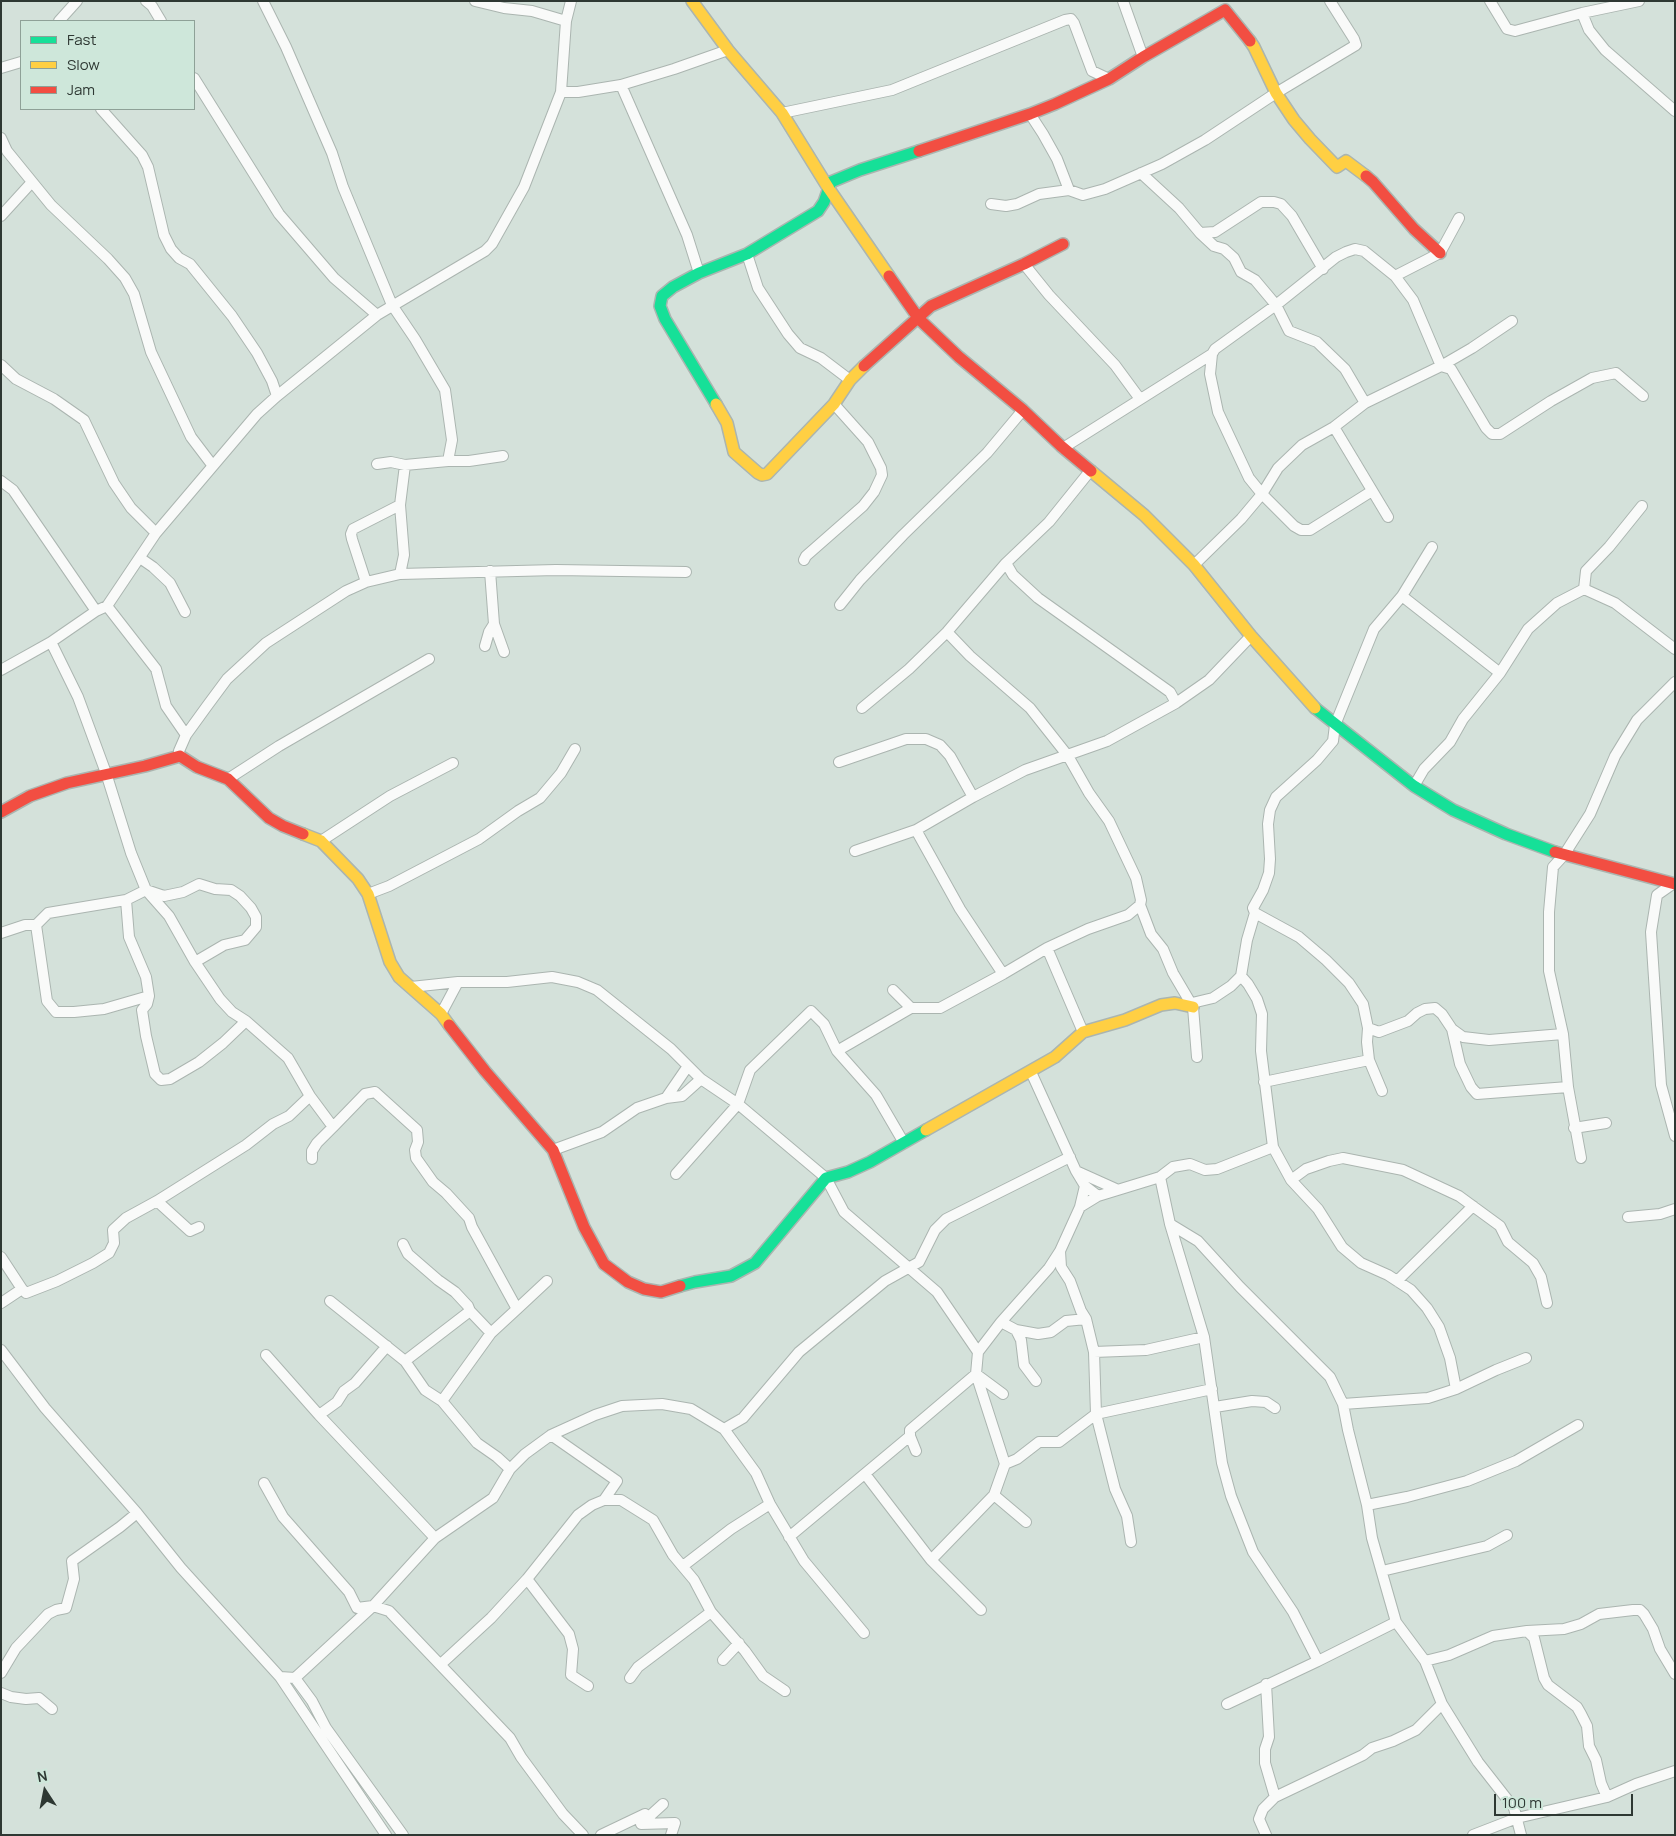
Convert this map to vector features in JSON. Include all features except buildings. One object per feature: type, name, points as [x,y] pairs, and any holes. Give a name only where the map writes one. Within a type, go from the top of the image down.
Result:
[{"type":"street","points":[[146,1],[152,6],[160,20]]},
{"type":"street","points":[[263,1],[286,47],[332,153],[343,187],[392,305],[415,339],[445,390],[452,440],[448,460]]},
{"type":"street","points":[[476,1],[504,8],[532,11],[566,21]]},
{"type":"street","points":[[1,670],[51,642],[96,611],[107,606],[156,533],[257,414],[277,396],[377,315],[485,251],[492,244],[524,187],[560,92],[566,21],[572,1]]},
{"type":"street","points":[[692,1],[728,50],[782,113],[829,189],[919,319],[959,358],[1024,410],[1063,448],[1144,515],[1194,565],[1251,636],[1318,711],[1414,786],[1453,810],[1506,834],[1564,855],[1674,883]]},
{"type":"street","points":[[1122,1],[1143,57]]},
{"type":"street","points":[[991,204],[1006,206],[1017,204],[1039,194],[1069,190],[1083,195],[1104,189],[1162,164],[1206,140],[1276,92],[1356,45],[1330,1]]},
{"type":"street","points":[[1490,1],[1507,29],[1515,31],[1582,13],[1638,1]]},
{"type":"street","points":[[60,20],[71,3]]},
{"type":"street","points":[[1063,244],[1024,264],[931,306],[919,319],[875,355],[850,380],[834,404],[766,474],[762,475],[734,452],[728,423],[665,320],[660,306],[662,296],[673,287],[699,273],[747,254],[818,211],[832,182],[860,170],[1030,114],[1109,79],[1222,6],[1254,47],[1276,92],[1294,120],[1321,151],[1337,167],[1346,161],[1373,182],[1414,229],[1440,253]]},
{"type":"street","points":[[1582,13],[1589,30],[1605,50],[1675,111]]},
{"type":"street","points":[[782,113],[892,90],[1071,19],[1092,71],[1109,79]]},
{"type":"street","points":[[560,92],[578,92],[621,85],[728,50]]},
{"type":"street","points":[[1,68],[20,62]]},
{"type":"street","points":[[195,80],[279,214],[334,278],[377,315]]},
{"type":"street","points":[[621,85],[687,235],[699,273]]},
{"type":"street","points":[[102,110],[142,155],[148,167],[164,235],[172,249],[179,258],[190,264],[232,316],[257,353],[272,380],[277,396]]},
{"type":"street","points":[[1030,114],[1057,159],[1069,190]]},
{"type":"street","points":[[1,138],[4,154],[32,182],[51,205],[108,259],[125,278],[134,294],[151,352],[191,437],[213,466]]},
{"type":"street","points":[[1141,173],[1179,208],[1200,234],[1214,246],[1224,249],[1234,258],[1241,272],[1255,280],[1276,305],[1289,331],[1318,342],[1345,369],[1365,403]]},
{"type":"street","points":[[1,216],[32,182]]},
{"type":"street","points":[[1200,234],[1215,232],[1261,202],[1274,202],[1281,204],[1292,216],[1323,269]]},
{"type":"street","points":[[1394,276],[1440,253],[1459,218]]},
{"type":"street","points":[[1372,491],[1310,530],[1301,530],[1294,526],[1249,478],[1218,412],[1210,374],[1212,354],[1215,349],[1276,305],[1336,257],[1355,249],[1364,251],[1394,276],[1413,300],[1441,366]]},
{"type":"street","points":[[747,254],[758,288],[788,334],[800,348],[821,358],[850,380]]},
{"type":"street","points":[[1024,264],[1049,295],[1115,365],[1140,399]]},
{"type":"street","points":[[1194,565],[1241,519],[1262,494],[1278,468],[1302,445],[1334,427],[1365,403],[1441,366],[1512,321]]},
{"type":"street","points":[[1063,448],[1212,354]]},
{"type":"street","points":[[1,365],[16,379],[54,399],[84,420],[114,483],[131,508],[156,533]]},
{"type":"street","points":[[1441,366],[1451,369],[1486,428],[1492,434],[1500,434],[1551,401],[1592,378],[1616,373],[1643,396]]},
{"type":"street","points":[[804,560],[806,556],[863,506],[874,492],[882,475],[881,468],[868,442],[834,404]]},
{"type":"street","points":[[840,606],[860,580],[987,454],[1024,410]]},
{"type":"street","points":[[1334,427],[1388,517]]},
{"type":"street","points":[[377,464],[391,462],[405,465],[448,460],[469,461],[502,456]]},
{"type":"street","points":[[400,574],[404,555],[400,505],[405,465]]},
{"type":"street","points":[[862,708],[909,669],[947,632],[1006,563],[1049,522],[1090,471]]},
{"type":"street","points":[[1,481],[14,490],[96,611]]},
{"type":"street","points":[[366,582],[352,539],[353,529],[400,505]]},
{"type":"street","points":[[1584,590],[1586,571],[1609,547],[1642,506]]},
{"type":"street","points":[[1196,1057],[1192,1003],[1213,998],[1231,986],[1240,976],[1255,913],[1253,908],[1264,890],[1269,873],[1268,824],[1270,810],[1276,798],[1317,760],[1333,741],[1335,726],[1374,629],[1402,596],[1432,547]]},
{"type":"street","points":[[140,558],[153,566],[170,583],[185,612]]},
{"type":"street","points":[[1006,563],[1013,575],[1038,598],[1170,692],[1176,703]]},
{"type":"street","points":[[686,572],[556,570],[400,574],[366,582],[346,592],[266,643],[227,679],[186,735],[179,751],[180,756],[196,767],[228,779],[269,818],[283,826],[321,841],[358,879],[368,894],[390,962],[399,978],[441,1014],[485,1071],[553,1150],[584,1227],[604,1264],[628,1282],[644,1289],[661,1292],[694,1282],[731,1276],[755,1263],[826,1178],[848,1172],[1031,1072],[1055,1057],[1083,1032],[1125,1020],[1161,1005],[1175,1003],[1193,1007]]},
{"type":"street","points":[[490,572],[494,624],[504,652]]},
{"type":"street","points":[[1414,786],[1424,769],[1450,742],[1463,719],[1500,673],[1528,629],[1557,603],[1584,590],[1615,603],[1675,649]]},
{"type":"street","points":[[1402,596],[1500,673]]},
{"type":"street","points":[[107,606],[156,669],[166,706],[186,735]]},
{"type":"street","points":[[485,646],[489,632],[494,624]]},
{"type":"street","points":[[947,632],[970,656],[1030,708],[1068,756],[1089,793],[1109,821],[1123,848],[1136,878],[1141,900],[1140,905],[1151,934],[1163,949],[1173,973],[1193,1007]]},
{"type":"street","points":[[855,850],[916,830],[972,797],[1025,770],[1107,742],[1176,703],[1209,680],[1251,636]]},
{"type":"street","points":[[51,642],[78,697],[106,774],[131,853],[146,890],[169,916],[195,962],[220,1000],[288,1058],[310,1096],[333,1127]]},
{"type":"street","points":[[228,779],[278,746],[429,659]]},
{"type":"street","points":[[1580,1158],[1568,1087],[1563,1034],[1549,971],[1549,912],[1553,868],[1564,855],[1590,814],[1615,756],[1637,720],[1675,682]]},
{"type":"street","points":[[839,762],[906,739],[926,739],[940,745],[950,756],[972,797]]},
{"type":"street","points":[[368,894],[389,886],[479,839],[540,798],[561,773],[575,749]]},
{"type":"street","points":[[1,812],[30,796],[67,782],[145,766],[180,756]]},
{"type":"street","points":[[321,841],[390,796],[453,763]]},
{"type":"street","points":[[916,830],[960,909],[1003,974]]},
{"type":"street","points":[[1674,883],[1657,895],[1651,932],[1662,1084],[1675,1136]]},
{"type":"street","points":[[1,933],[25,925],[36,925],[48,913],[126,900],[146,890],[164,896],[183,892],[199,884],[215,889],[231,890],[240,896],[251,908],[256,917],[256,927],[245,940],[224,945],[195,962]]},
{"type":"street","points":[[126,900],[129,937],[146,977],[148,996],[147,1004],[142,1010],[155,1074],[161,1080],[170,1078],[199,1062],[246,1021]]},
{"type":"street","points":[[837,1051],[912,1008],[940,1008],[1046,948],[1088,929],[1128,915],[1140,905]]},
{"type":"street","points":[[1255,913],[1299,937],[1349,983],[1363,1004],[1368,1028],[1366,1042],[1369,1060],[1382,1091]]},
{"type":"street","points":[[36,925],[47,1001],[56,1012],[104,1009],[148,996]]},
{"type":"street","points":[[1046,948],[1083,1032]]},
{"type":"street","points":[[1240,976],[1248,984],[1257,999],[1262,1014],[1261,1052],[1273,1146],[1291,1180],[1318,1208],[1342,1246],[1361,1263],[1411,1290],[1427,1308],[1439,1327],[1450,1358],[1456,1389]]},
{"type":"street","points":[[411,987],[458,982],[507,982],[552,977],[578,982],[597,990],[671,1049],[701,1079],[738,1104],[826,1178],[844,1212],[938,1292],[978,1352]]},
{"type":"street","points":[[441,1014],[458,982]]},
{"type":"street","points":[[893,990],[912,1008]]},
{"type":"street","points":[[1368,1028],[1379,1032],[1408,1021],[1425,1009],[1435,1008],[1442,1014],[1452,1030],[1460,1064],[1471,1087],[1477,1094],[1568,1087]]},
{"type":"street","points":[[676,1174],[738,1104],[750,1070],[811,1011],[824,1024],[837,1051],[876,1095],[904,1143]]},
{"type":"street","points":[[1452,1030],[1463,1037],[1489,1040],[1563,1034]]},
{"type":"street","points":[[1264,1082],[1369,1060]]},
{"type":"street","points":[[666,1098],[688,1066]]},
{"type":"street","points":[[1031,1072],[1076,1171],[1085,1186],[1098,1196]]},
{"type":"street","points":[[553,1150],[602,1132],[637,1108],[666,1098],[682,1096],[701,1079]]},
{"type":"street","points":[[312,1159],[312,1151],[317,1143],[365,1094],[375,1092],[417,1130],[416,1158],[433,1182],[469,1218],[517,1310]]},
{"type":"street","points":[[1,1256],[26,1293],[57,1281],[93,1263],[109,1252],[114,1243],[113,1230],[126,1218],[157,1201],[289,1116],[310,1096]]},
{"type":"street","points":[[1574,1128],[1606,1123]]},
{"type":"street","points":[[1080,1207],[1098,1196],[1116,1189],[1160,1176],[1173,1166],[1190,1164],[1205,1170],[1217,1169],[1273,1146]]},
{"type":"street","points":[[724,1429],[743,1418],[799,1352],[885,1281],[919,1262],[935,1230],[946,1219],[1070,1157]]},
{"type":"street","points":[[1291,1180],[1306,1170],[1343,1158],[1403,1170],[1459,1196],[1500,1226],[1508,1242],[1533,1263],[1541,1277],[1547,1303]]},
{"type":"street","points":[[1076,1171],[1116,1189]]},
{"type":"street","points":[[1160,1176],[1170,1224],[1204,1337],[1222,1463],[1232,1496],[1253,1552],[1293,1612],[1318,1661]]},
{"type":"street","points":[[931,1560],[994,1495],[1005,1464],[976,1374],[978,1352],[1000,1322],[1049,1268],[1060,1251],[1080,1207],[1085,1186]]},
{"type":"street","points":[[157,1201],[190,1231],[198,1227]]},
{"type":"street","points":[[1397,1281],[1473,1206]]},
{"type":"street","points":[[1628,1217],[1660,1214],[1675,1209]]},
{"type":"street","points":[[1170,1224],[1198,1241],[1240,1287],[1330,1377],[1344,1404],[1348,1430],[1367,1505],[1372,1538],[1396,1622],[1425,1661],[1442,1704],[1478,1762],[1514,1808],[1521,1835]]},
{"type":"street","points":[[403,1244],[408,1254],[455,1292],[491,1333]]},
{"type":"street","points":[[1060,1251],[1061,1267],[1070,1281],[1081,1311],[1086,1319],[1094,1352],[1096,1414],[1113,1482],[1127,1516],[1131,1542]]},
{"type":"street","points":[[1049,1268],[1061,1267]]},
{"type":"street","points":[[442,1401],[491,1333],[547,1281]]},
{"type":"street","points":[[1,1303],[22,1289]]},
{"type":"street","points":[[330,1300],[405,1360],[425,1390],[442,1401],[477,1443],[510,1469]]},
{"type":"street","points":[[405,1360],[470,1311]]},
{"type":"street","points":[[1000,1322],[1016,1330],[1038,1334],[1050,1332],[1066,1321],[1086,1319]]},
{"type":"street","points":[[1016,1330],[1021,1340],[1024,1365],[1036,1381]]},
{"type":"street","points":[[1094,1352],[1146,1350],[1204,1337]]},
{"type":"street","points":[[319,1415],[337,1402],[344,1391],[355,1383],[386,1346]]},
{"type":"street","points":[[1,1350],[45,1408],[137,1512],[181,1568],[280,1677],[386,1835]]},
{"type":"street","points":[[266,1355],[319,1415],[435,1538]]},
{"type":"street","points":[[1344,1404],[1428,1398],[1456,1389],[1526,1358]]},
{"type":"street","points":[[976,1374],[1003,1394]]},
{"type":"street","points":[[916,1451],[910,1436],[910,1430],[976,1374]]},
{"type":"street","points":[[1005,1464],[1017,1459],[1038,1442],[1059,1442],[1096,1414],[1212,1389]]},
{"type":"street","points":[[1215,1407],[1252,1401],[1266,1402],[1275,1408]]},
{"type":"street","points":[[280,1677],[295,1678],[373,1606],[435,1538],[493,1498],[510,1469],[524,1454],[551,1435],[595,1415],[622,1406],[662,1404],[690,1409],[724,1429],[756,1473],[770,1504],[804,1561],[864,1633]]},
{"type":"street","points":[[1367,1505],[1407,1497],[1467,1481],[1516,1460],[1578,1425]]},
{"type":"street","points":[[551,1435],[617,1481],[604,1500]]},
{"type":"street","points":[[789,1537],[910,1436]]},
{"type":"street","points":[[865,1474],[931,1560],[981,1610]]},
{"type":"street","points":[[264,1483],[283,1518],[349,1592],[357,1608],[373,1606],[389,1611],[510,1738],[521,1758],[563,1814],[583,1835]]},
{"type":"street","points":[[994,1495],[1026,1522]]},
{"type":"street","points":[[441,1664],[491,1618],[527,1579],[578,1515],[592,1505],[604,1500],[621,1500],[653,1520],[674,1555],[694,1580],[711,1612],[739,1643],[763,1676],[785,1692]]},
{"type":"street","points":[[683,1566],[731,1529],[770,1504]]},
{"type":"street","points":[[1,1673],[16,1648],[48,1614],[66,1608],[74,1579],[72,1561],[120,1527],[137,1512]]},
{"type":"street","points":[[1382,1571],[1487,1546],[1507,1535]]},
{"type":"street","points":[[527,1579],[569,1634],[573,1650],[571,1675],[588,1686]]},
{"type":"street","points":[[1425,1661],[1450,1655],[1493,1636],[1527,1631],[1564,1629],[1581,1624],[1599,1614],[1640,1610],[1653,1629],[1660,1649],[1675,1674]]},
{"type":"street","points":[[630,1678],[638,1668],[711,1612]]},
{"type":"street","points":[[1226,1704],[1396,1622]]},
{"type":"street","points":[[1527,1631],[1534,1638],[1544,1678],[1548,1685],[1577,1707],[1581,1714],[1586,1726],[1589,1746],[1596,1760],[1601,1783],[1607,1797]]},
{"type":"street","points":[[723,1660],[739,1643]]},
{"type":"street","points":[[295,1678],[312,1701],[326,1728],[403,1835]]},
{"type":"street","points":[[1266,1684],[1268,1737],[1265,1749],[1265,1763],[1275,1797]]},
{"type":"street","points":[[1,1693],[26,1699],[39,1698],[52,1710]]},
{"type":"street","points":[[1266,1835],[1259,1819],[1263,1809],[1275,1797],[1363,1755],[1372,1748],[1416,1730],[1442,1704]]},
{"type":"street","points":[[1473,1835],[1517,1818],[1607,1797],[1636,1784],[1675,1771]]},
{"type":"street","points":[[601,1835],[663,1804],[641,1824],[675,1823],[671,1835]]},
{"type":"traffic: fast","points":[[716,404],[665,319],[660,306],[662,296],[673,287],[699,273],[747,254],[818,211],[824,202],[831,182],[860,170],[919,151]]},
{"type":"traffic: fast","points":[[1315,708],[1414,786],[1453,810],[1506,834],[1555,852]]},
{"type":"traffic: fast","points":[[680,1286],[731,1276],[755,1263],[826,1178],[848,1172],[870,1162],[926,1130]]},
{"type":"traffic: slow","points":[[692,1],[728,50],[782,113],[829,189],[889,276]]},
{"type":"traffic: slow","points":[[1250,41],[1276,93],[1294,120],[1310,139],[1337,167],[1346,161],[1366,176]]},
{"type":"traffic: slow","points":[[716,404],[727,423],[734,452],[758,473],[762,475],[767,474],[834,404],[850,380],[864,366]]},
{"type":"traffic: slow","points":[[1091,471],[1144,515],[1194,565],[1251,636],[1315,708]]},
{"type":"traffic: slow","points":[[303,834],[321,841],[358,879],[368,894],[390,962],[399,977],[441,1014],[449,1025]]},
{"type":"traffic: slow","points":[[926,1130],[1055,1057],[1083,1032],[1125,1020],[1161,1005],[1175,1003],[1193,1007]]},
{"type":"traffic: jam","points":[[919,151],[1055,104],[1109,79],[1143,57],[1225,10],[1250,41]]},
{"type":"traffic: jam","points":[[1366,176],[1414,229],[1440,253]]},
{"type":"traffic: jam","points":[[864,366],[931,306],[1024,264],[1063,244]]},
{"type":"traffic: jam","points":[[889,276],[919,319],[959,357],[1023,410],[1091,471]]},
{"type":"traffic: jam","points":[[1,812],[30,796],[67,783],[145,766],[180,756],[197,767],[228,779],[269,818],[303,834]]},
{"type":"traffic: jam","points":[[1555,852],[1675,884]]},
{"type":"traffic: jam","points":[[449,1025],[485,1071],[553,1150],[584,1227],[604,1264],[628,1282],[644,1289],[661,1292],[680,1286]]}]
